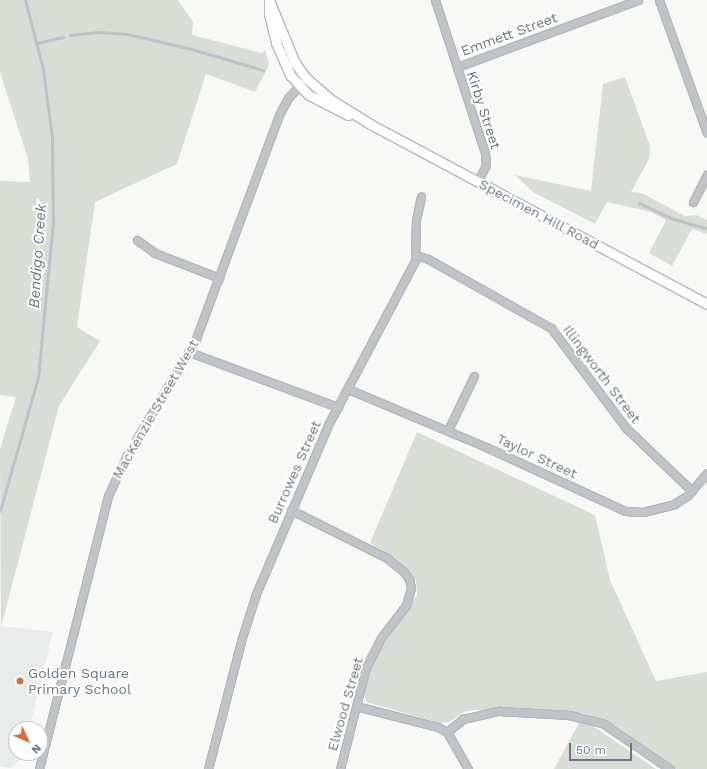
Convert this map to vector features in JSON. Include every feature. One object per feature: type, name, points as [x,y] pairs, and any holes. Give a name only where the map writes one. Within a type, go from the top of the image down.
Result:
[{"type":"main road","points":[[269,1],[276,13],[290,54],[306,78]]},
{"type":"main road","points":[[269,1],[269,14],[280,55],[299,86]]},
{"type":"main road","name":"Specimen Hill Road","points":[[306,78],[326,96],[370,124]]},
{"type":"main road","name":"Specimen Hill Road","points":[[299,86],[319,101],[370,124],[707,304]]},
{"type":"street","name":"Kirby Street","points":[[435,0],[486,160],[478,182]]},
{"type":"street","name":"Emmett Street","points":[[457,67],[638,0]]},
{"type":"street","points":[[659,0],[707,133]]},
{"type":"street","name":"MacKenzie Street West","points":[[39,769],[108,496],[128,453],[189,352],[219,278],[279,115],[306,78]]},
{"type":"street","points":[[693,202],[707,174]]},
{"type":"street","name":"Burrowes Street","points":[[208,769],[245,625],[291,510],[338,407],[416,256],[416,220],[421,197]]},
{"type":"street","points":[[137,240],[155,254],[219,278]]},
{"type":"street","name":"Illingworth Street","points":[[416,256],[428,259],[551,328],[626,428],[692,491]]},
{"type":"street","points":[[189,352],[338,407]]},
{"type":"street","points":[[448,430],[474,376]]},
{"type":"street","name":"Taylor Street","points":[[348,389],[448,430],[625,511],[643,512],[665,508],[684,499],[707,473]]},
{"type":"street","name":"Elwood Street","points":[[291,510],[386,558],[404,572],[409,579],[409,596],[373,652],[364,673],[340,769]]},
{"type":"street","points":[[356,706],[438,727],[448,732],[468,769]]},
{"type":"street","points":[[448,732],[463,719],[499,711],[569,715],[604,724],[670,769]]},
{"type":"shaded area","points":[[0,0],[178,0],[193,22],[192,35],[262,53],[265,50],[269,65],[255,92],[206,74],[177,164],[95,202],[77,327],[100,341],[59,406],[1,627],[0,449],[16,397],[0,395],[0,181],[30,182],[28,159],[0,72]]},
{"type":"shaded area","points":[[625,77],[650,146],[649,159],[631,192],[642,193],[685,216],[696,215],[707,220],[707,234],[692,229],[672,266],[649,253],[666,220],[651,212],[607,202],[595,224],[533,192],[515,175],[591,191],[603,84]]},
{"type":"shaded area","points":[[417,432],[595,515],[610,580],[656,681],[707,672],[707,769],[676,769],[615,725],[583,713],[477,710],[466,711],[449,722],[440,723],[366,702],[364,692],[373,661],[417,595],[416,580],[409,570],[395,558],[370,543]]},
{"type":"shaded area","name":"Golden Square Primary School","points":[[0,626],[53,632],[31,721],[8,721],[8,761],[19,761],[11,768],[0,766]]},
{"type":"shaded area","points":[[580,721],[593,726],[656,769],[554,769]]},
{"type":"waterway","name":"Bendigo Creek","points":[[0,511],[38,378],[53,223],[52,138],[43,70],[25,0]]},
{"type":"waterway","points":[[70,35],[99,32],[128,34],[192,49],[263,70]]},
{"type":"waterway","points":[[37,43],[63,37]]},
{"type":"waterway","points":[[639,203],[671,218],[707,228]]},
{"type":"place","name":"Golden Square Primary School","points":[[20,681]]}]
